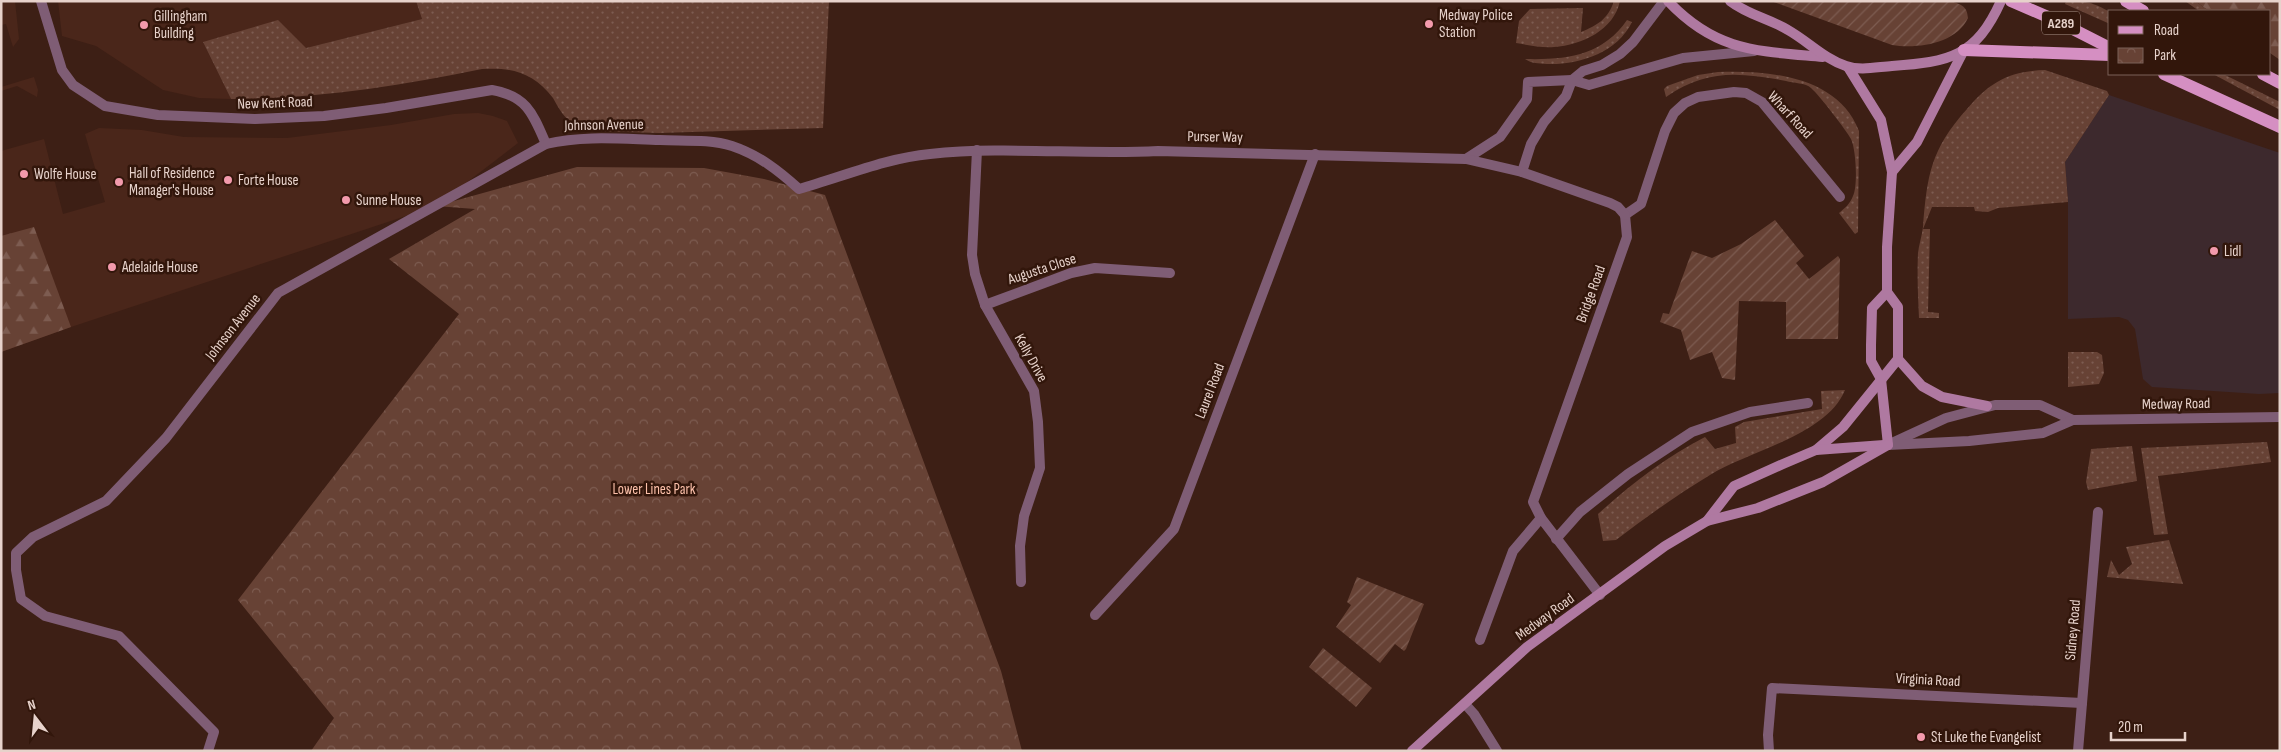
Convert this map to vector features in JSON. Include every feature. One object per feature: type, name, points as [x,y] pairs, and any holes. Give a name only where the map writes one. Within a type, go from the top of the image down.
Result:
[{"type":"main road","points":[[1668,1],[1707,34],[1757,51],[1824,57]]},
{"type":"main road","points":[[1730,1],[1758,17],[1788,30],[1824,57],[1848,67],[1862,68],[1936,62],[1964,50],[1976,41],[1990,26],[2001,1]]},
{"type":"main road","name":"A289","points":[[2011,1],[2055,20],[2108,47]]},
{"type":"main road","points":[[2126,1],[2141,10]]},
{"type":"main road","points":[[1964,50],[2108,55]]},
{"type":"main road","points":[[1892,172],[1917,142],[1964,50]]},
{"type":"main road","points":[[1816,450],[1843,427],[1898,359],[1898,307],[1887,292],[1887,246],[1892,172],[1881,120],[1848,67]]},
{"type":"main road","points":[[2166,75],[2280,127]]},
{"type":"main road","points":[[2265,75],[2280,83]]},
{"type":"main road","points":[[1887,292],[1872,308],[1871,361],[1881,379],[1888,445]]},
{"type":"main road","points":[[1898,359],[1922,386],[1942,397],[1987,406]]},
{"type":"main road","name":"Medway Road","points":[[1706,521],[1734,486],[1816,450],[1888,445]]},
{"type":"main road","name":"Medway Road","points":[[1412,751],[1528,647],[1665,546],[1706,521],[1758,508],[1823,482],[1888,445]]},
{"type":"street","name":"New Kent Road","points":[[41,1],[62,70],[73,85],[105,106],[158,115],[191,118],[265,119],[333,115],[492,90],[509,93],[524,102],[546,144]]},
{"type":"street","points":[[1522,172],[1531,144],[1544,122],[1566,96],[1572,80],[1582,71],[1602,64],[1620,54],[1633,42],[1664,1]]},
{"type":"street","points":[[1466,159],[1500,137],[1527,99],[1528,82],[1572,80],[1589,85],[1683,58],[1718,53],[1757,51]]},
{"type":"street","name":"Wharf Road","points":[[1625,215],[1641,204],[1665,131],[1674,113],[1698,97],[1734,92],[1746,93],[1762,102],[1840,197]]},
{"type":"street","name":"Johnson Avenue","points":[[208,751],[214,732],[119,636],[44,616],[21,598],[16,570],[16,553],[33,537],[106,501],[166,438],[278,293],[546,144],[586,138],[703,141],[731,146],[756,156],[780,172],[799,190]]},
{"type":"street","name":"Purser Way","points":[[799,190],[894,160],[929,154],[977,150],[1315,154],[1466,159],[1522,172],[1610,203],[1625,215]]},
{"type":"street","name":"Kelly Drive","points":[[977,150],[972,255],[975,274],[985,304],[1034,390],[1038,422],[1040,468],[1024,516],[1020,546],[1021,582]]},
{"type":"street","name":"Laurel Road","points":[[1095,615],[1174,529],[1315,154]]},
{"type":"street","name":"Bridge Road","points":[[1600,594],[1541,518],[1532,502],[1627,237],[1625,215]]},
{"type":"street","name":"Augusta Close","points":[[985,304],[1071,273],[1095,268],[1170,273]]},
{"type":"street","points":[[1556,538],[1580,512],[1628,474],[1692,432],[1750,412],[1808,403]]},
{"type":"street","name":"Medway Road","points":[[1888,445],[1946,418],[1987,406],[2040,405],[2073,420]]},
{"type":"street","name":"Medway Road","points":[[1888,445],[1969,441],[2043,433],[2073,420],[2280,417]]},
{"type":"street","name":"Sidney Road","points":[[2078,751],[2098,512]]},
{"type":"street","points":[[1480,640],[1513,551],[1541,518]]},
{"type":"street","name":"Virginia Road","points":[[1769,751],[1768,735],[1772,688],[2082,703]]},
{"type":"street","points":[[1465,704],[1474,714],[1497,751]]},
{"type":"shaded area","points":[[1,1],[15,1],[19,39],[13,47],[6,24],[1,25]]},
{"type":"shaded area","points":[[58,1],[416,1],[422,19],[306,48],[203,42],[231,99],[199,98],[163,90],[96,46],[62,36]]},
{"type":"shaded area","points":[[34,77],[38,90],[37,97],[17,86],[1,91],[1,87]]},
{"type":"shaded area","points":[[2109,95],[2280,153],[2280,393],[2259,394],[2152,387],[2143,379],[2135,329],[2128,320],[2119,317],[2068,319],[2068,202],[2065,162]]},
{"type":"shaded area","points":[[478,113],[507,121],[518,143],[436,206],[1,352],[1,151],[44,139],[63,214],[105,202],[85,134],[99,128],[142,130],[184,137],[287,138],[391,125],[454,114]]},
{"type":"green space","points":[[416,1],[829,1],[823,128],[659,133],[596,131],[596,124],[578,123],[569,120],[546,89],[530,77],[522,73],[503,69],[482,69],[388,86],[326,94],[231,99],[203,42],[278,20],[306,48],[422,19]]},
{"type":"green space","points":[[1614,1],[1620,1],[1617,11],[1611,20],[1604,28],[1586,39],[1565,46],[1554,47],[1516,43],[1519,21],[1530,9],[1583,8],[1581,32],[1602,21]]},
{"type":"green space","points":[[1771,1],[1951,1],[1963,6],[1968,18],[1955,34],[1945,39],[1924,45],[1902,46],[1892,45]]},
{"type":"green space","points":[[2066,1],[2079,1],[2093,4],[2108,11],[2108,23],[2065,4]]},
{"type":"green space","points":[[2185,1],[2195,1],[2208,10],[2198,10]]},
{"type":"green space","points":[[2195,1],[2280,1],[2280,60],[2271,54],[2271,10],[2208,10]]},
{"type":"green space","points":[[1627,20],[1632,22],[1625,33],[1617,42],[1596,55],[1559,64],[1535,63],[1525,59],[1569,57],[1582,53],[1606,41]]},
{"type":"green space","points":[[2045,70],[2107,91],[2109,95],[2065,162],[2068,202],[1998,208],[1988,212],[1975,211],[1974,207],[1932,207],[1923,229],[1929,177],[1938,150],[1945,137],[1975,100],[1992,85],[2021,73]]},
{"type":"green space","points":[[1718,72],[1759,73],[1800,80],[1819,88],[1835,98],[1849,113],[1859,131],[1858,232],[1855,234],[1839,213],[1849,204],[1855,191],[1856,168],[1853,144],[1820,98],[1809,86],[1803,84],[1738,75],[1723,75],[1695,81],[1666,97],[1664,89],[1667,86],[1698,75]]},
{"type":"green space","points":[[2215,75],[2225,75],[2280,102],[2280,110]]},
{"type":"green space","name":"Lower Lines Park","points":[[577,167],[704,168],[764,179],[825,195],[1001,671],[1022,751],[311,751],[334,718],[238,600],[459,314],[389,259],[475,209],[436,206]]},
{"type":"green space","points":[[1775,220],[1804,256],[1796,263],[1809,279],[1838,256],[1840,259],[1838,339],[1786,339],[1786,302],[1739,301],[1735,380],[1722,378],[1712,352],[1690,360],[1681,330],[1660,322],[1663,313],[1669,314],[1692,251],[1712,258],[1741,244]]},
{"type":"green space","points":[[34,227],[71,327],[1,352],[1,236]]},
{"type":"green space","points":[[1923,229],[1930,229],[1928,312],[1939,313],[1939,318],[1919,318],[1918,253]]},
{"type":"green space","points":[[2068,352],[2097,352],[2102,355],[2104,373],[2099,384],[2068,387]]},
{"type":"green space","points":[[1845,390],[1836,406],[1822,419],[1805,430],[1726,466],[1662,506],[1616,540],[1603,541],[1598,514],[1623,492],[1676,453],[1705,437],[1715,449],[1736,443],[1735,427],[1744,422],[1822,409],[1821,391]]},
{"type":"green space","points":[[2267,442],[2271,462],[2158,476],[2168,534],[2154,535],[2141,448]]},
{"type":"green space","points":[[2132,446],[2137,481],[2088,490],[2086,482],[2091,449]]},
{"type":"green space","points":[[2169,540],[2183,584],[2107,577],[2111,560],[2119,575],[2132,564],[2126,547]]},
{"type":"green space","points":[[1357,577],[1424,604],[1406,649],[1404,651],[1395,644],[1380,663],[1336,627],[1351,605],[1347,602]]},
{"type":"green space","points":[[1323,648],[1372,688],[1356,707],[1309,667]]},
{"type":"place","name":"Medway Police Station","points":[[1429,24]]},
{"type":"place","name":"Gillingham Building","points":[[144,25]]},
{"type":"place","name":"Wolfe House","points":[[24,174]]},
{"type":"place","name":"Forte House","points":[[228,180]]},
{"type":"place","name":"Hall of Residence Manager's House","points":[[119,182]]},
{"type":"place","name":"Sunne House","points":[[346,200]]},
{"type":"place","name":"Lidl","points":[[2214,251]]},
{"type":"place","name":"Adelaide House","points":[[112,267]]},
{"type":"place","name":"St Luke the Evangelist","points":[[1921,737]]}]
